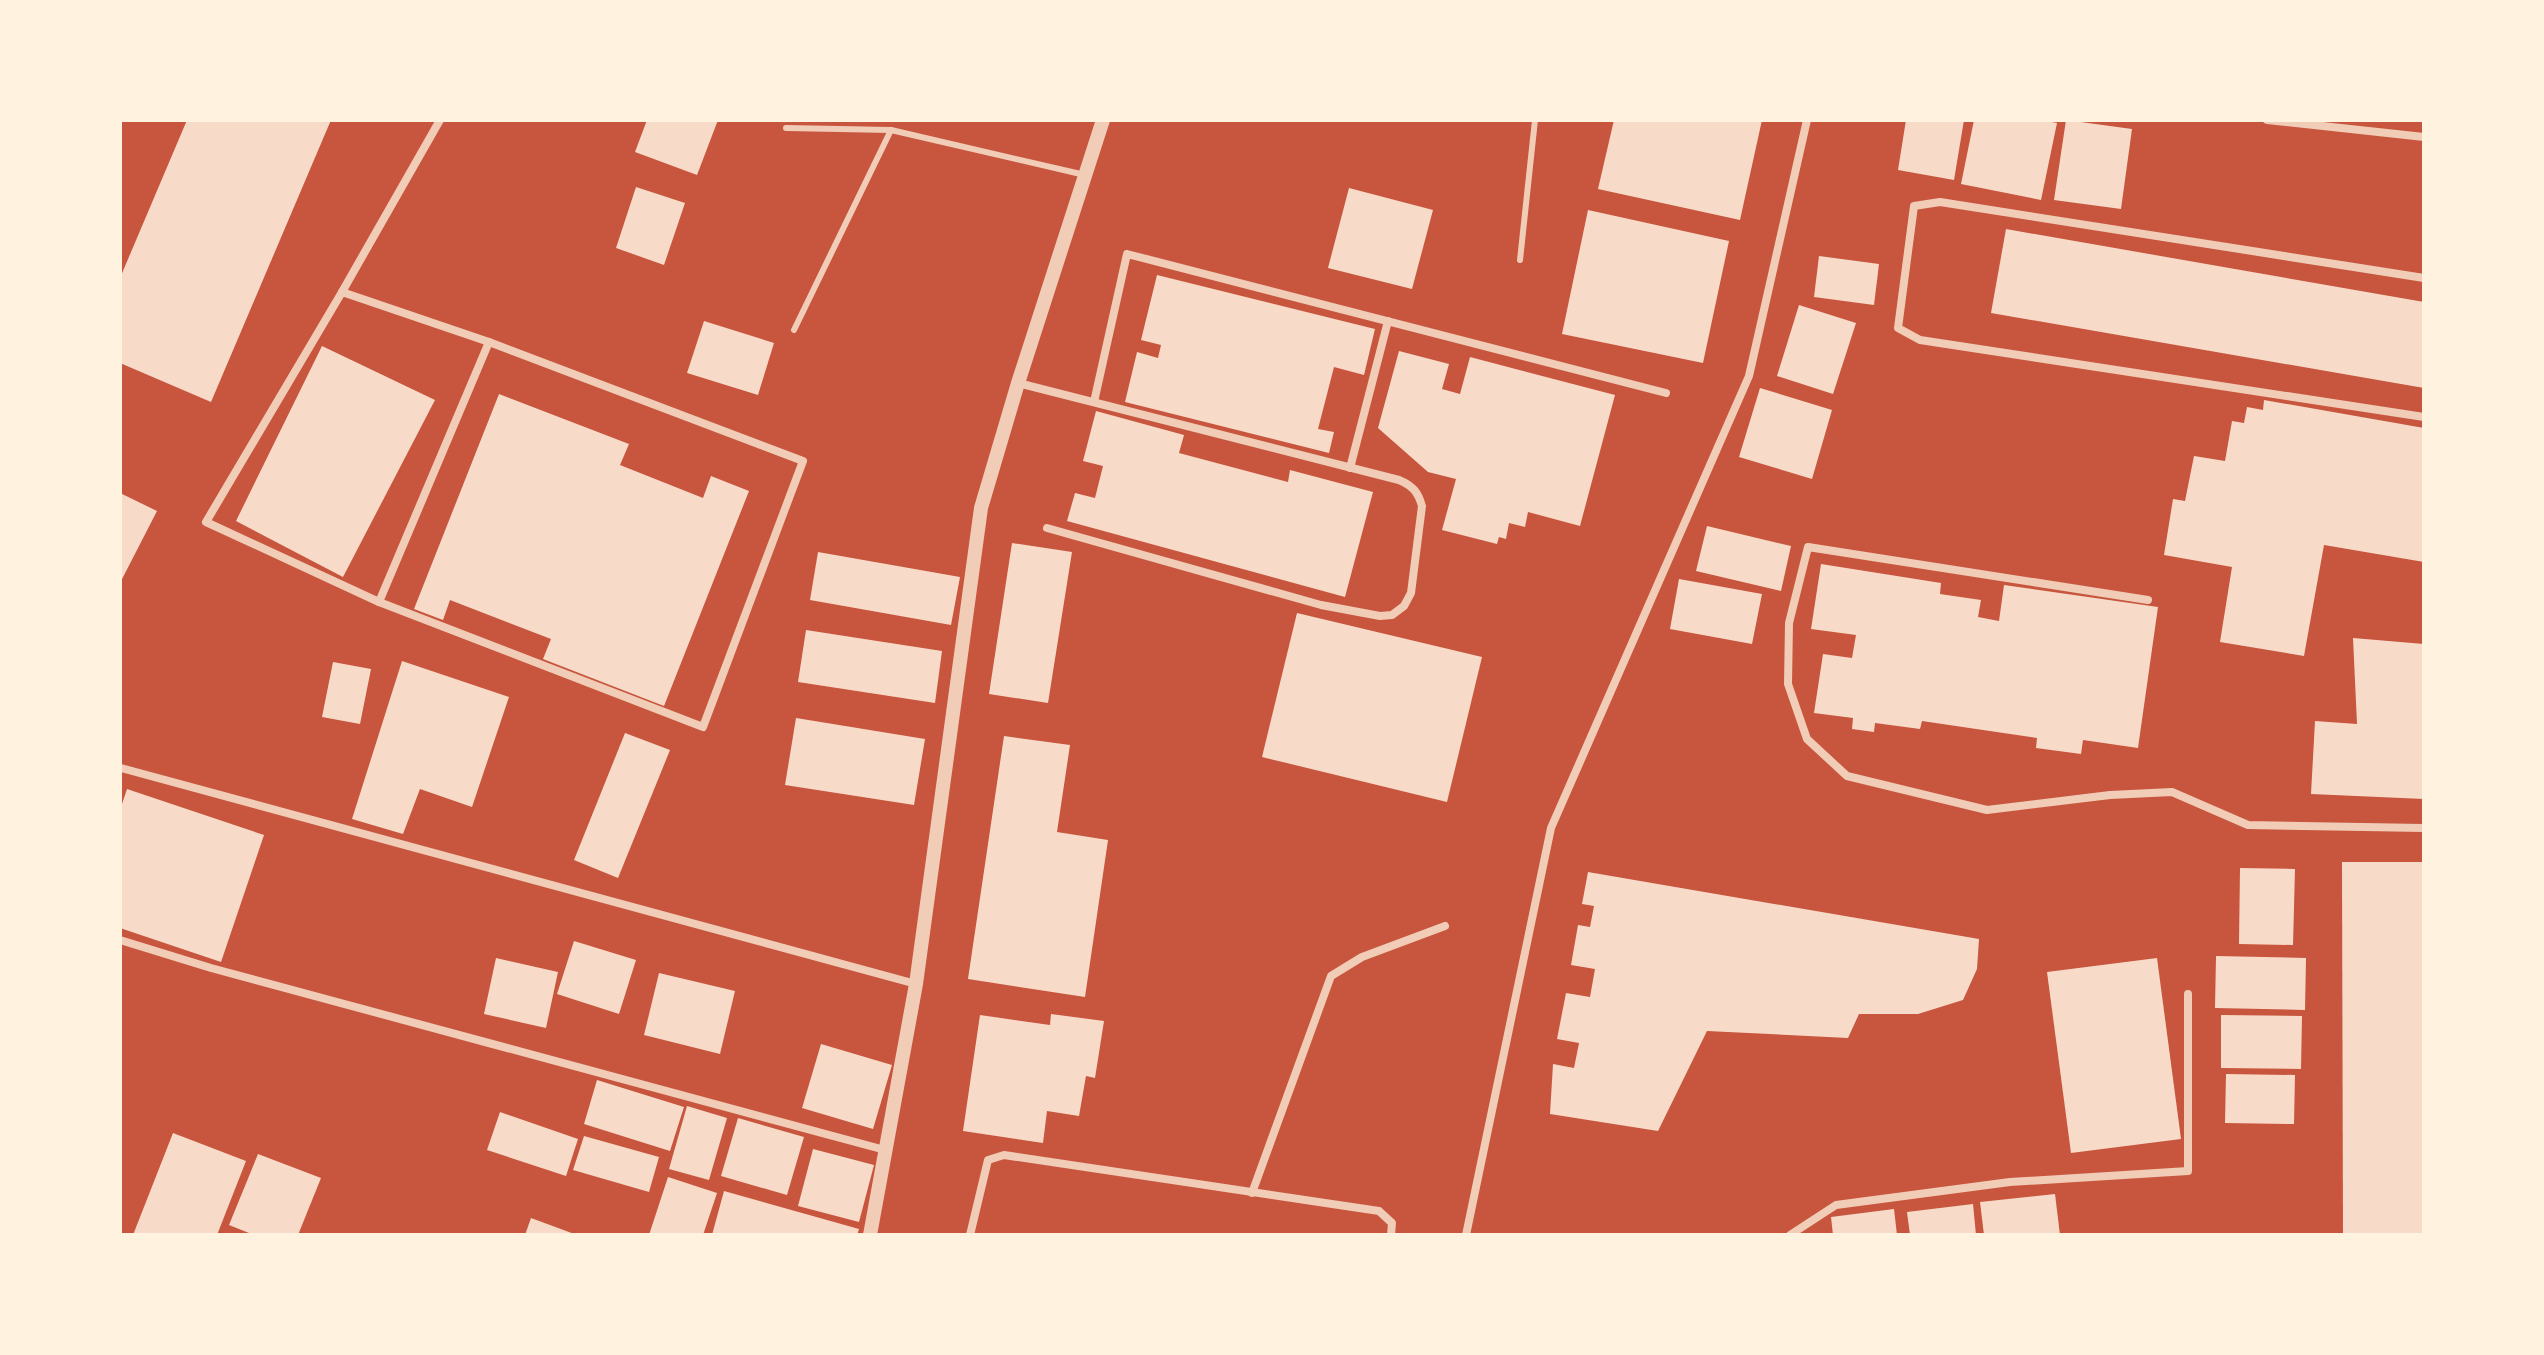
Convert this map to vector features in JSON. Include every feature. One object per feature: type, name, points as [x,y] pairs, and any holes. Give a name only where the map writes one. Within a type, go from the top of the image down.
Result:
[{"type":"street","points":[[342,292],[489,342],[803,461],[703,727],[379,602],[206,522],[440,120]]},
{"type":"street","points":[[870,1235],[916,984],[981,508],[1103,120]]},
{"type":"street","points":[[1466,1235],[1551,828],[1749,376],[1807,120]]},
{"type":"street","points":[[2267,120],[2424,137]]},
{"type":"street","points":[[2424,278],[1940,202],[1914,206],[1898,328],[1920,340],[2424,417]]},
{"type":"street","points":[[1094,402],[1127,254],[1666,393]]},
{"type":"street","points":[[1350,468],[1388,321]]},
{"type":"street","points":[[379,602],[489,342]]},
{"type":"street","points":[[1018,383],[1399,480],[1411,485],[1419,495],[1422,506],[1411,593],[1404,606],[1392,615],[1380,616],[1321,605],[1047,528]]},
{"type":"street","points":[[2148,600],[1808,547],[1789,623],[1788,684],[1807,739],[1847,776],[1987,810],[2110,795],[2172,792],[2248,825],[2424,828]]},
{"type":"street","points":[[121,768],[916,984]]},
{"type":"street","points":[[1252,1193],[1331,976],[1362,957],[1445,926]]},
{"type":"street","points":[[120,940],[211,968],[885,1150]]},
{"type":"street","points":[[1790,1235],[1836,1205],[2010,1182],[2188,1171],[2188,994]]},
{"type":"street","points":[[970,1235],[988,1160],[1004,1155],[1379,1211],[1392,1223],[1391,1235]]},
{"type":"lane","points":[[1520,260],[1535,120]]},
{"type":"lane","points":[[786,128],[891,130],[1085,175]]},
{"type":"lane","points":[[794,330],[891,130]]},
{"type":"building","points":[[187,120],[331,120],[211,402],[120,363],[120,278]]},
{"type":"building","points":[[647,120],[718,120],[697,175],[635,152]]},
{"type":"building","points":[[1614,120],[1762,120],[1740,220],[1598,189]]},
{"type":"building","points":[[1906,120],[1964,120],[1954,180],[1898,170]]},
{"type":"building","points":[[1974,120],[2041,120],[2057,123],[2041,200],[1961,184]]},
{"type":"building","points":[[2066,120],[2132,129],[2121,209],[2054,200]]},
{"type":"building","points":[[636,187],[685,203],[664,265],[616,248]]},
{"type":"building","points":[[1349,188],[1433,210],[1412,289],[1328,268]]},
{"type":"building","points":[[1588,210],[1729,241],[1703,363],[1562,334]]},
{"type":"building","points":[[2006,229],[2424,302],[2424,388],[1991,313]]},
{"type":"building","points":[[1819,256],[1879,264],[1874,305],[1814,297]]},
{"type":"building","points":[[1157,275],[1375,329],[1364,375],[1334,367],[1318,429],[1334,432],[1329,453],[1125,402],[1137,352],[1158,358],[1161,345],[1141,340]]},
{"type":"building","points":[[1799,305],[1856,323],[1833,394],[1777,376]]},
{"type":"building","points":[[704,321],[774,343],[758,395],[687,373]]},
{"type":"building","points":[[322,346],[435,400],[343,577],[236,521]]},
{"type":"building","points":[[1399,351],[1449,364],[1442,389],[1460,394],[1470,357],[1615,395],[1580,526],[1528,512],[1525,527],[1509,523],[1506,539],[1499,537],[1497,544],[1442,530],[1456,479],[1428,472],[1378,428]]},
{"type":"building","points":[[1760,388],[1832,410],[1812,479],[1739,457]]},
{"type":"building","points":[[499,394],[629,444],[620,465],[703,498],[711,476],[749,491],[664,706],[543,659],[551,639],[450,600],[443,620],[414,609]]},
{"type":"building","points":[[2264,400],[2424,428],[2424,562],[2324,545],[2304,656],[2220,642],[2232,567],[2164,555],[2173,499],[2185,501],[2194,456],[2225,461],[2232,421],[2244,423],[2247,407],[2263,410]]},
{"type":"building","points":[[1096,411],[1184,435],[1179,453],[1288,482],[1290,470],[1373,492],[1345,597],[1067,521],[1075,493],[1095,498],[1103,466],[1083,461]]},
{"type":"building","points":[[120,493],[157,511],[120,583]]},
{"type":"building","points":[[1707,526],[1791,546],[1781,591],[1696,571]]},
{"type":"building","points":[[1012,543],[1072,552],[1048,703],[989,694]]},
{"type":"building","points":[[818,552],[960,577],[951,625],[810,600]]},
{"type":"building","points":[[1821,564],[1941,583],[1940,594],[1981,600],[1978,617],[1999,621],[2004,585],[2158,607],[2138,748],[2083,740],[2081,754],[2036,748],[2037,738],[1922,721],[1920,729],[1875,723],[1874,732],[1852,729],[1853,718],[1814,713],[1823,654],[1852,658],[1856,635],[1811,629]]},
{"type":"building","points":[[1679,579],[1762,594],[1752,644],[1670,629]]},
{"type":"building","points":[[1297,613],[1482,657],[1447,802],[1262,757]]},
{"type":"building","points":[[806,630],[942,651],[935,703],[798,682]]},
{"type":"building","points":[[2353,638],[2424,644],[2424,799],[2311,794],[2315,721],[2357,724]]},
{"type":"building","points":[[402,661],[509,697],[472,807],[420,789],[403,834],[352,819]]},
{"type":"building","points":[[333,662],[371,669],[360,724],[322,717]]},
{"type":"building","points":[[796,718],[925,739],[914,805],[785,785]]},
{"type":"building","points":[[625,733],[670,750],[618,878],[574,860]]},
{"type":"building","points":[[1004,736],[1070,745],[1057,832],[1108,840],[1085,997],[968,979]]},
{"type":"building","points":[[127,789],[264,835],[221,962],[120,928],[120,810]]},
{"type":"building","points":[[2342,862],[2424,862],[2424,1235],[2343,1235]]},
{"type":"building","points":[[2240,868],[2295,869],[2293,945],[2239,944]]},
{"type":"building","points":[[1588,872],[1979,939],[1977,969],[1963,1000],[1918,1014],[1859,1014],[1848,1038],[1707,1031],[1658,1131],[1550,1114],[1553,1064],[1574,1068],[1579,1043],[1557,1039],[1566,993],[1590,997],[1595,969],[1571,965],[1578,925],[1590,927],[1594,906],[1582,904]]},
{"type":"building","points":[[574,941],[636,960],[619,1014],[557,994]]},
{"type":"building","points":[[2216,956],[2306,958],[2305,1010],[2215,1008]]},
{"type":"building","points":[[496,958],[558,972],[546,1028],[484,1014]]},
{"type":"building","points":[[2157,958],[2181,1139],[2071,1153],[2047,972]]},
{"type":"building","points":[[659,973],[735,991],[720,1054],[644,1035]]},
{"type":"building","points":[[1051,1014],[1104,1021],[1095,1078],[1086,1076],[1079,1116],[1047,1111],[1043,1143],[963,1131],[980,1015],[1050,1025]]},
{"type":"building","points":[[2221,1015],[2302,1016],[2301,1069],[2221,1068]]},
{"type":"building","points":[[821,1044],[892,1065],[873,1129],[802,1108]]},
{"type":"building","points":[[2226,1074],[2295,1075],[2294,1124],[2225,1123]]},
{"type":"building","points":[[597,1080],[684,1107],[670,1151],[584,1124]]},
{"type":"building","points":[[687,1106],[727,1118],[709,1180],[669,1169]]},
{"type":"building","points":[[500,1112],[578,1139],[566,1176],[487,1150]]},
{"type":"building","points":[[738,1118],[804,1137],[787,1195],[721,1176]]},
{"type":"building","points":[[173,1133],[246,1161],[217,1235],[133,1235]]},
{"type":"building","points":[[584,1136],[659,1157],[649,1192],[573,1170]]},
{"type":"building","points":[[813,1149],[874,1165],[859,1222],[798,1206]]},
{"type":"building","points":[[258,1154],[321,1178],[298,1235],[254,1235],[229,1225]]},
{"type":"building","points":[[668,1177],[717,1193],[703,1235],[649,1235]]},
{"type":"building","points":[[724,1191],[859,1229],[857,1235],[712,1235]]},
{"type":"building","points":[[2055,1194],[2060,1235],[1984,1235],[1980,1202]]},
{"type":"building","points":[[1973,1204],[1976,1235],[1910,1235],[1907,1212]]},
{"type":"building","points":[[1894,1209],[1897,1235],[1833,1235],[1831,1217]]},
{"type":"building","points":[[531,1218],[577,1235],[525,1235]]}]
